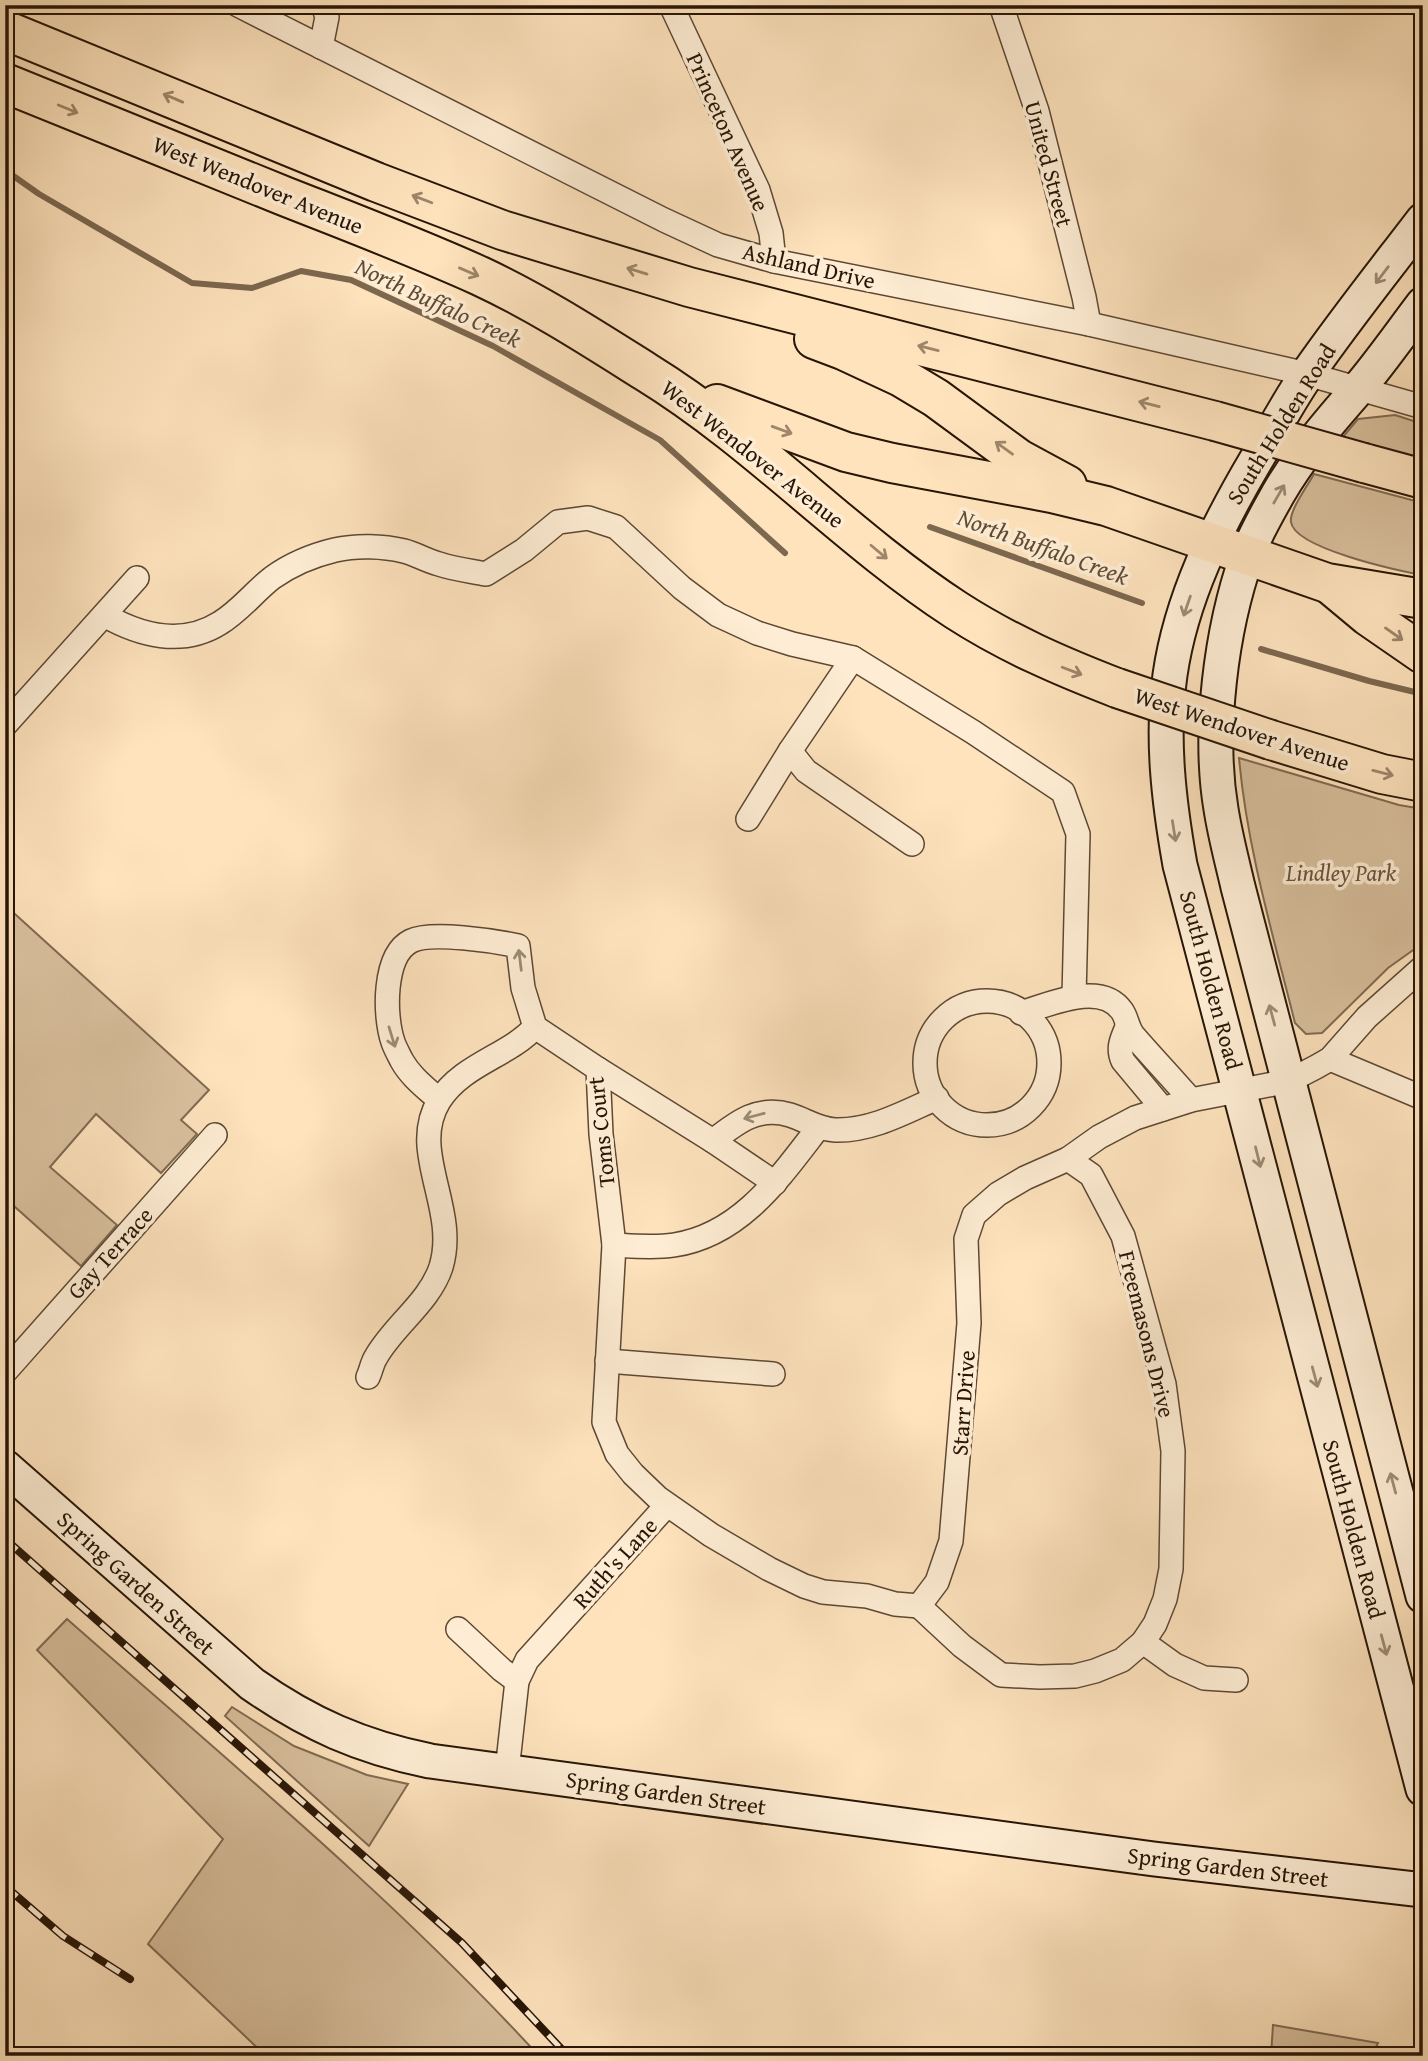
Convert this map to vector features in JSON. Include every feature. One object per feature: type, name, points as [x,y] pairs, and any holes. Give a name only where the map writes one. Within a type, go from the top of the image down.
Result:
[{"type":"highway","name":"West Wendover Avenue","points":[[5,30],[376,182],[502,230],[689,287],[1215,421],[1423,479]]},
{"type":"highway","name":"West Wendover Avenue","points":[[5,83],[482,277],[561,319],[652,375],[741,438],[891,563],[954,609],[1007,642],[1117,688],[1271,740],[1382,774],[1423,782]]},
{"type":"highway","points":[[689,287],[751,315],[843,350],[901,377],[936,398],[1019,459],[1106,506]]},
{"type":"highway","points":[[652,375],[740,414],[846,452],[1106,506],[1327,583],[1423,599]]},
{"type":"highway","points":[[1327,583],[1368,616],[1423,654]]},
{"type":"main road","name":"South Holden Road","points":[[1423,220],[1307,374],[1229,507],[1212,542],[1177,638],[1166,723],[1167,766],[1180,865],[1423,1789]]},
{"type":"main road","name":"South Holden Road","points":[[1421,1581],[1238,887],[1221,807],[1217,765],[1218,704],[1224,648],[1247,555],[1291,473],[1423,304]]},
{"type":"main road","name":"Spring Garden Street","points":[[5,1467],[218,1657],[283,1706],[327,1730],[389,1753],[1154,1859],[1423,1890]]},
{"type":"street","name":"Ashland Drive","points":[[238,5],[718,245],[774,261],[1089,324],[1307,374],[1423,407]]},
{"type":"street","points":[[321,47],[327,17],[323,5]]},
{"type":"street","name":"Princeton Avenue","points":[[671,5],[758,190],[771,233],[774,261]]},
{"type":"street","name":"United Street","points":[[1001,5],[1037,111],[1089,324]]},
{"type":"street","points":[[104,615],[127,628],[157,636],[187,635],[218,625],[273,578],[293,566],[336,550],[368,547],[404,551],[440,565],[486,574],[524,550],[558,522],[588,518],[616,527],[682,588],[718,615],[769,636],[853,658],[973,732],[1063,792],[1078,834],[1074,997]]},
{"type":"street","points":[[5,725],[137,578]]},
{"type":"street","points":[[748,819],[853,658]]},
{"type":"street","points":[[790,751],[806,771],[912,844]]},
{"type":"street","points":[[368,1377],[375,1357],[424,1298],[440,1268],[445,1228],[429,1146],[429,1128],[439,1100],[459,1079],[481,1062],[524,1039],[535,1027],[523,988],[518,946],[423,937],[410,941],[399,950],[392,963],[389,1024],[393,1042],[413,1076],[439,1100]]},
{"type":"street","points":[[1423,967],[1367,1017],[1330,1059],[1423,1098]]},
{"type":"street","points":[[1021,1013],[1081,995],[1098,996],[1114,1004],[1123,1011],[1127,1027],[1191,1100]]},
{"type":"street","points":[[988,1001],[1011,1007],[1021,1013],[1042,1035],[1047,1050],[1048,1077],[1043,1091],[1030,1109],[1010,1120],[987,1124],[964,1120],[944,1107],[937,1098],[927,1077],[925,1054],[931,1033],[945,1015],[965,1004],[988,1001]]},
{"type":"street","name":"Toms Court","points":[[535,1027],[598,1069],[601,1134],[614,1245],[607,1361]]},
{"type":"street","points":[[1127,1027],[1120,1043],[1122,1061],[1163,1109]]},
{"type":"street","points":[[1122,1061],[1143,1046]]},
{"type":"street","name":"Starr Drive","points":[[919,1606],[937,1582],[951,1541],[969,1323],[966,1239],[974,1215],[998,1194],[1025,1178],[1068,1159],[1099,1137],[1135,1118],[1191,1100],[1289,1081],[1330,1059]]},
{"type":"street","points":[[598,1069],[775,1183]]},
{"type":"street","points":[[713,1141],[739,1120],[763,1113],[789,1114],[818,1128],[861,1129],[937,1098]]},
{"type":"street","points":[[614,1245],[676,1245],[707,1235],[741,1216],[765,1195],[818,1128]]},
{"type":"street","name":"Gay Terrace","points":[[5,1371],[215,1135]]},
{"type":"street","name":"Freemasons Drive","points":[[919,1606],[962,1646],[1001,1675],[1040,1677],[1075,1676],[1122,1660],[1143,1642],[1155,1624],[1165,1599],[1171,1569],[1173,1451],[1164,1384],[1123,1236],[1091,1175],[1068,1159]]},
{"type":"street","points":[[607,1361],[773,1374]]},
{"type":"street","name":"Ruth's Lane","points":[[507,1771],[517,1681],[527,1660],[667,1505],[633,1474],[617,1454],[607,1433],[604,1422],[607,1361]]},
{"type":"street","points":[[667,1505],[746,1555],[804,1586],[823,1592],[867,1596],[895,1604],[919,1606]]},
{"type":"street","points":[[458,1629],[517,1681]]},
{"type":"street","points":[[1143,1642],[1175,1665],[1204,1678],[1236,1680]]},
{"type":"green space","points":[[1395,415],[1423,424],[1423,459],[1342,438],[1358,419]]},
{"type":"green space","points":[[1314,474],[1423,503],[1423,575],[1349,557],[1309,541],[1297,532],[1291,517]]},
{"type":"green space","name":"Lindley Park","points":[[1239,758],[1399,805],[1423,809],[1423,943],[1388,968],[1322,1033],[1306,1034],[1295,1023],[1254,858]]},
{"type":"green space","points":[[5,905],[209,1090],[181,1120],[197,1134],[161,1173],[96,1114],[50,1167],[117,1225],[81,1266],[5,1198]]},
{"type":"green space","points":[[67,1619],[368,1886],[427,1941],[539,2056],[266,2056],[148,1944],[223,1839],[37,1650]]},
{"type":"green space","points":[[232,1707],[294,1746],[367,1775],[408,1784],[369,1846],[225,1716]]},
{"type":"green space","points":[[1273,2025],[1378,2043],[1372,2056],[1271,2056]]},
{"type":"waterway","name":"North Buffalo Creek","points":[[5,170],[39,194],[192,283],[252,288],[301,271],[351,280],[493,346],[660,440],[785,553]]},
{"type":"waterway","name":"North Buffalo Creek","points":[[930,527],[1142,603]]},
{"type":"waterway","name":"North Buffalo Creek","points":[[1261,649],[1423,694]]},
{"type":"railway","points":[[5,1539],[462,1943],[568,2056]]},
{"type":"railway","points":[[5,1886],[63,1936],[130,1979]]}]
